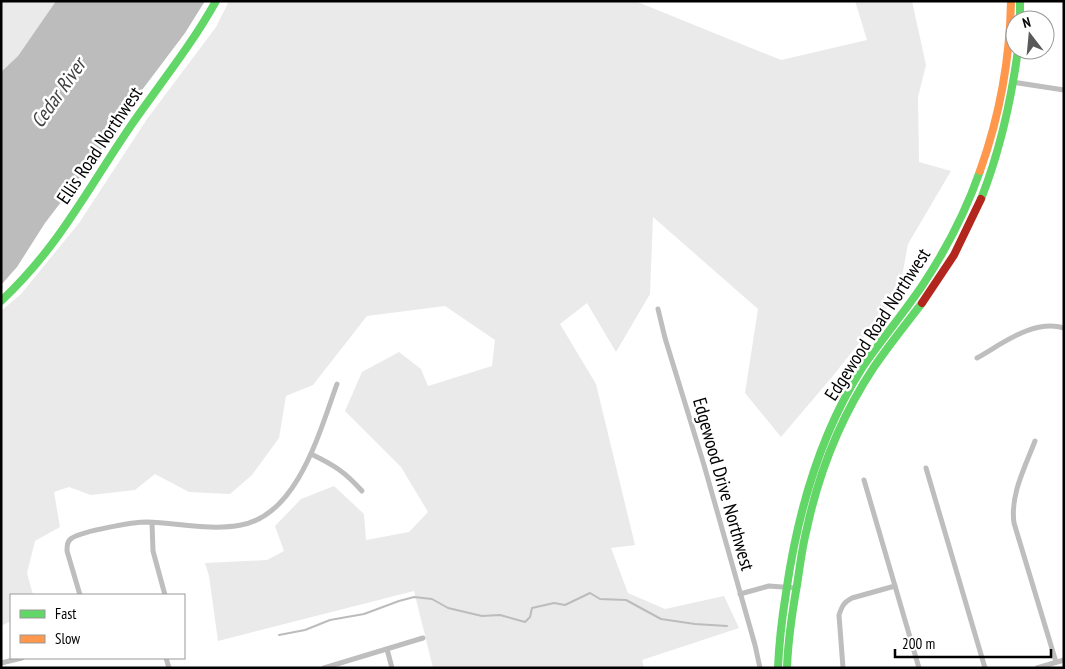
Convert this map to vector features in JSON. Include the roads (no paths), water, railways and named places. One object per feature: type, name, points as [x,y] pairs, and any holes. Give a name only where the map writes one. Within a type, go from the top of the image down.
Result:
[{"type":"main road","name":"Ellis Road Northwest","points":[[1,301],[25,280],[44,257],[118,144],[195,35],[216,1]]},
{"type":"main road","name":"Edgewood Road Northwest","points":[[778,668],[781,621],[793,546],[808,484],[825,440],[856,380],[923,284],[960,221],[990,146],[998,117],[1009,46],[1011,1]]},
{"type":"main road","name":"Edgewood Road Northwest","points":[[788,668],[791,622],[796,588],[811,510],[826,462],[842,425],[864,383],[954,255],[968,227],[988,181],[999,147],[1015,82],[1017,60]]},
{"type":"street","points":[[1005,80],[1064,90]]},
{"type":"street","name":"Edgewood Drive Northwest","points":[[658,309],[704,465],[760,668]]},
{"type":"street","points":[[977,358],[1034,328],[1045,326],[1064,328]]},
{"type":"street","points":[[80,594],[67,551],[68,544],[73,537],[88,532],[152,522],[228,527],[252,523],[267,515],[286,496],[311,454],[337,384]]},
{"type":"street","points":[[1035,441],[1016,491],[1012,511],[1056,662]]},
{"type":"street","points":[[311,454],[345,473],[362,491]]},
{"type":"street","points":[[926,468],[984,668]]},
{"type":"street","points":[[864,480],[919,668]]},
{"type":"street","points":[[152,522],[153,551],[166,594]]},
{"type":"street","points":[[740,594],[769,586],[796,588]]},
{"type":"street","points":[[843,668],[839,615],[841,606],[852,598],[895,586]]},
{"type":"street","points":[[324,668],[423,638]]},
{"type":"street","points":[[387,649],[392,668]]},
{"type":"street","points":[[1,663],[18,659]]},
{"type":"street","points":[[1037,668],[1064,660]]},
{"type":"water","name":"Cedar River","points":[[56,1],[205,1],[185,33],[136,98],[107,142],[45,223],[17,267],[1,285],[1,72],[18,56]]},
{"type":"waterway","points":[[279,635],[305,630],[330,620],[364,614],[414,597],[432,599],[448,608],[482,616],[500,615],[525,622],[530,617],[532,608],[554,603],[565,605],[590,593],[600,599],[626,600],[661,619],[727,626]]}]
